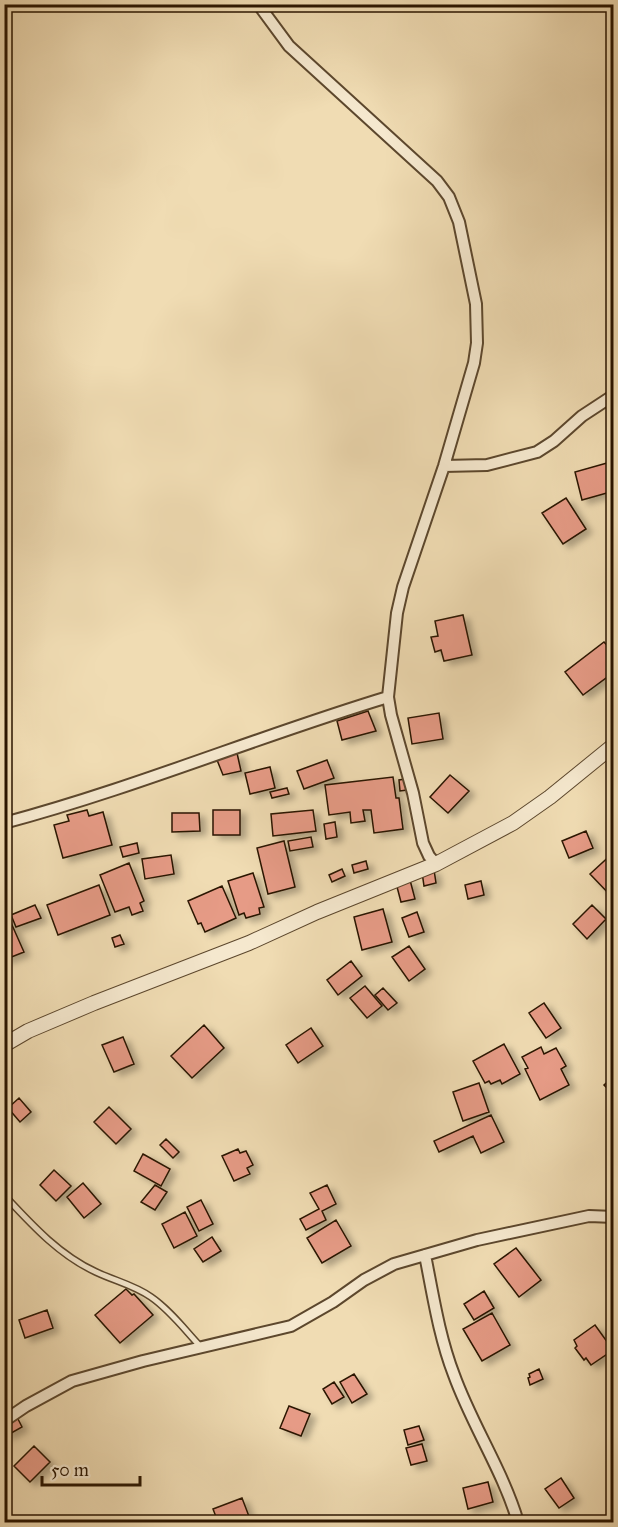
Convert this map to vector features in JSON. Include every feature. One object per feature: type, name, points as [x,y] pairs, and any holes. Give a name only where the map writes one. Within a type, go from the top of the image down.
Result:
[{"type":"street","points":[[258,4],[289,46],[437,181],[449,197],[459,222],[470,267],[476,304],[477,343],[474,363],[444,466],[403,587],[397,613],[388,697],[413,793],[423,843],[436,864]]},
{"type":"street","points":[[444,466],[487,465],[537,452],[554,441],[582,416],[614,395]]},
{"type":"street","points":[[4,823],[66,806],[388,697]]},
{"type":"street","points":[[4,1045],[28,1031],[94,1003],[249,943],[317,912],[436,864],[513,823],[614,746]]},
{"type":"street","points":[[4,1421],[72,1381],[144,1361],[291,1326],[394,1264],[477,1240],[589,1216],[614,1217]]},
{"type":"street","points":[[425,1255],[441,1335],[453,1374],[498,1471],[518,1522]]},
{"type":"lane","points":[[4,1195],[43,1236],[60,1249],[96,1272],[129,1284],[154,1299],[201,1348]]},
{"type":"building","points":[[614,461],[614,491],[582,500],[575,472]]},
{"type":"building","points":[[566,498],[586,529],[563,544],[542,513]]},
{"type":"building","points":[[463,615],[472,655],[444,661],[441,650],[435,652],[431,637],[438,636],[435,621]]},
{"type":"building","points":[[604,642],[614,653],[614,672],[583,695],[565,672]]},
{"type":"building","points":[[368,711],[376,731],[342,740],[337,721]]},
{"type":"building","points":[[439,713],[443,739],[412,744],[408,718]]},
{"type":"building","points":[[237,753],[241,771],[223,775],[217,760]]},
{"type":"building","points":[[327,760],[334,778],[304,789],[297,771]]},
{"type":"building","points":[[270,767],[275,788],[250,794],[245,773]]},
{"type":"building","points":[[450,775],[469,791],[448,813],[430,797]]},
{"type":"building","points":[[393,777],[396,798],[399,798],[403,829],[374,833],[371,810],[363,810],[365,821],[351,823],[350,812],[329,815],[325,785]]},
{"type":"building","points":[[405,779],[407,790],[400,791],[399,780]]},
{"type":"building","points":[[287,788],[289,794],[272,798],[270,792]]},
{"type":"building","points":[[87,810],[89,816],[103,812],[112,845],[63,858],[54,825],[69,821],[67,815]]},
{"type":"building","points":[[213,810],[240,810],[240,835],[213,835]]},
{"type":"building","points":[[313,810],[316,831],[273,836],[271,814]]},
{"type":"building","points":[[172,813],[199,813],[200,831],[172,832]]},
{"type":"building","points":[[335,822],[337,837],[326,839],[324,824]]},
{"type":"building","points":[[586,831],[593,848],[569,858],[562,841]]},
{"type":"building","points":[[311,837],[313,847],[290,851],[288,841]]},
{"type":"building","points":[[284,841],[295,887],[268,894],[257,848]]},
{"type":"building","points":[[137,843],[139,853],[123,857],[120,847]]},
{"type":"building","points":[[614,852],[614,895],[612,897],[590,874]]},
{"type":"building","points":[[171,855],[174,874],[145,879],[142,859]]},
{"type":"building","points":[[366,861],[368,869],[354,873],[352,865]]},
{"type":"building","points":[[129,863],[144,901],[140,903],[143,911],[132,915],[129,907],[115,912],[100,875]]},
{"type":"building","points":[[342,869],[345,876],[332,882],[329,875]]},
{"type":"building","points":[[434,870],[436,883],[424,886],[422,872]]},
{"type":"building","points":[[253,873],[264,907],[259,908],[260,914],[246,918],[244,913],[239,915],[228,881]]},
{"type":"building","points":[[410,880],[415,899],[401,902],[396,883]]},
{"type":"building","points":[[481,881],[484,895],[468,899],[465,885]]},
{"type":"building","points":[[99,885],[110,915],[58,935],[47,905]]},
{"type":"building","points":[[222,886],[236,918],[205,932],[201,923],[198,924],[188,901]]},
{"type":"building","points":[[35,905],[41,918],[16,927],[11,915]]},
{"type":"building","points":[[592,905],[606,919],[587,939],[573,924]]},
{"type":"building","points":[[383,909],[392,942],[362,950],[354,917]]},
{"type":"building","points":[[417,912],[424,932],[409,937],[402,918]]},
{"type":"building","points":[[8,916],[24,952],[4,960],[4,917]]},
{"type":"building","points":[[120,935],[124,944],[115,947],[112,938]]},
{"type":"building","points":[[409,946],[425,969],[409,981],[392,957]]},
{"type":"building","points":[[351,961],[362,976],[338,995],[327,980]]},
{"type":"building","points":[[365,986],[382,1006],[367,1018],[350,998]]},
{"type":"building","points":[[383,988],[397,1003],[388,1010],[375,995]]},
{"type":"building","points":[[544,1003],[561,1028],[546,1038],[529,1013]]},
{"type":"building","points":[[204,1025],[224,1048],[192,1078],[171,1056]]},
{"type":"building","points":[[311,1028],[323,1046],[298,1063],[286,1045]]},
{"type":"building","points":[[123,1037],[134,1064],[114,1072],[102,1045]]},
{"type":"building","points":[[504,1044],[520,1074],[502,1084],[500,1080],[491,1084],[489,1081],[485,1083],[473,1061]]},
{"type":"building","points":[[541,1047],[544,1054],[556,1048],[566,1066],[561,1069],[569,1085],[540,1100],[525,1069],[528,1068],[522,1057]]},
{"type":"building","points":[[614,1076],[614,1095],[604,1085]]},
{"type":"building","points":[[479,1083],[489,1112],[463,1121],[453,1092]]},
{"type":"building","points":[[19,1098],[31,1112],[20,1122],[8,1108]]},
{"type":"building","points":[[109,1107],[131,1129],[116,1144],[94,1122]]},
{"type":"building","points":[[491,1115],[504,1142],[481,1153],[473,1136],[439,1152],[434,1141]]},
{"type":"building","points":[[614,1121],[614,1137],[607,1125]]},
{"type":"building","points":[[166,1139],[179,1152],[173,1158],[160,1145]]},
{"type":"building","points":[[238,1149],[240,1153],[246,1151],[253,1165],[247,1168],[250,1174],[234,1181],[222,1156]]},
{"type":"building","points":[[143,1154],[170,1169],[161,1186],[134,1171]]},
{"type":"building","points":[[54,1170],[71,1186],[56,1201],[40,1185]]},
{"type":"building","points":[[83,1183],[101,1204],[84,1218],[67,1197]]},
{"type":"building","points":[[155,1185],[167,1192],[155,1210],[141,1202]]},
{"type":"building","points":[[327,1185],[336,1204],[322,1211],[326,1220],[306,1230],[300,1219],[319,1209],[310,1193]]},
{"type":"building","points":[[201,1200],[213,1224],[199,1231],[187,1207]]},
{"type":"building","points":[[185,1212],[197,1236],[174,1248],[162,1224]]},
{"type":"building","points":[[336,1220],[351,1246],[322,1263],[307,1238]]},
{"type":"building","points":[[212,1237],[221,1251],[203,1262],[194,1249]]},
{"type":"building","points":[[516,1248],[541,1280],[519,1297],[494,1264]]},
{"type":"building","points":[[126,1289],[132,1295],[134,1294],[153,1315],[120,1343],[95,1315]]},
{"type":"building","points":[[484,1291],[494,1308],[474,1320],[464,1304]]},
{"type":"building","points":[[47,1310],[53,1328],[25,1338],[19,1320]]},
{"type":"building","points":[[492,1313],[510,1345],[482,1361],[463,1329]]},
{"type":"building","points":[[595,1325],[613,1350],[591,1365],[575,1348],[577,1346],[574,1340]]},
{"type":"building","points":[[539,1369],[543,1379],[530,1385],[529,1374]]},
{"type":"building","points":[[354,1374],[367,1394],[352,1403],[340,1382]]},
{"type":"building","points":[[334,1382],[344,1397],[332,1404],[323,1389]]},
{"type":"building","points":[[289,1406],[310,1414],[301,1436],[280,1428]]},
{"type":"building","points":[[17,1417],[22,1427],[6,1436],[4,1424]]},
{"type":"building","points":[[419,1426],[424,1440],[408,1445],[404,1430]]},
{"type":"building","points":[[422,1444],[427,1461],[411,1465],[406,1448]]},
{"type":"building","points":[[34,1446],[50,1462],[30,1482],[14,1466]]},
{"type":"building","points":[[561,1478],[574,1498],[559,1508],[545,1489]]},
{"type":"building","points":[[488,1482],[493,1502],[468,1509],[463,1488]]},
{"type":"building","points":[[242,1498],[250,1519],[241,1522],[218,1522],[213,1509]]},
{"type":"building","points":[[393,1516],[396,1522],[382,1522]]}]
